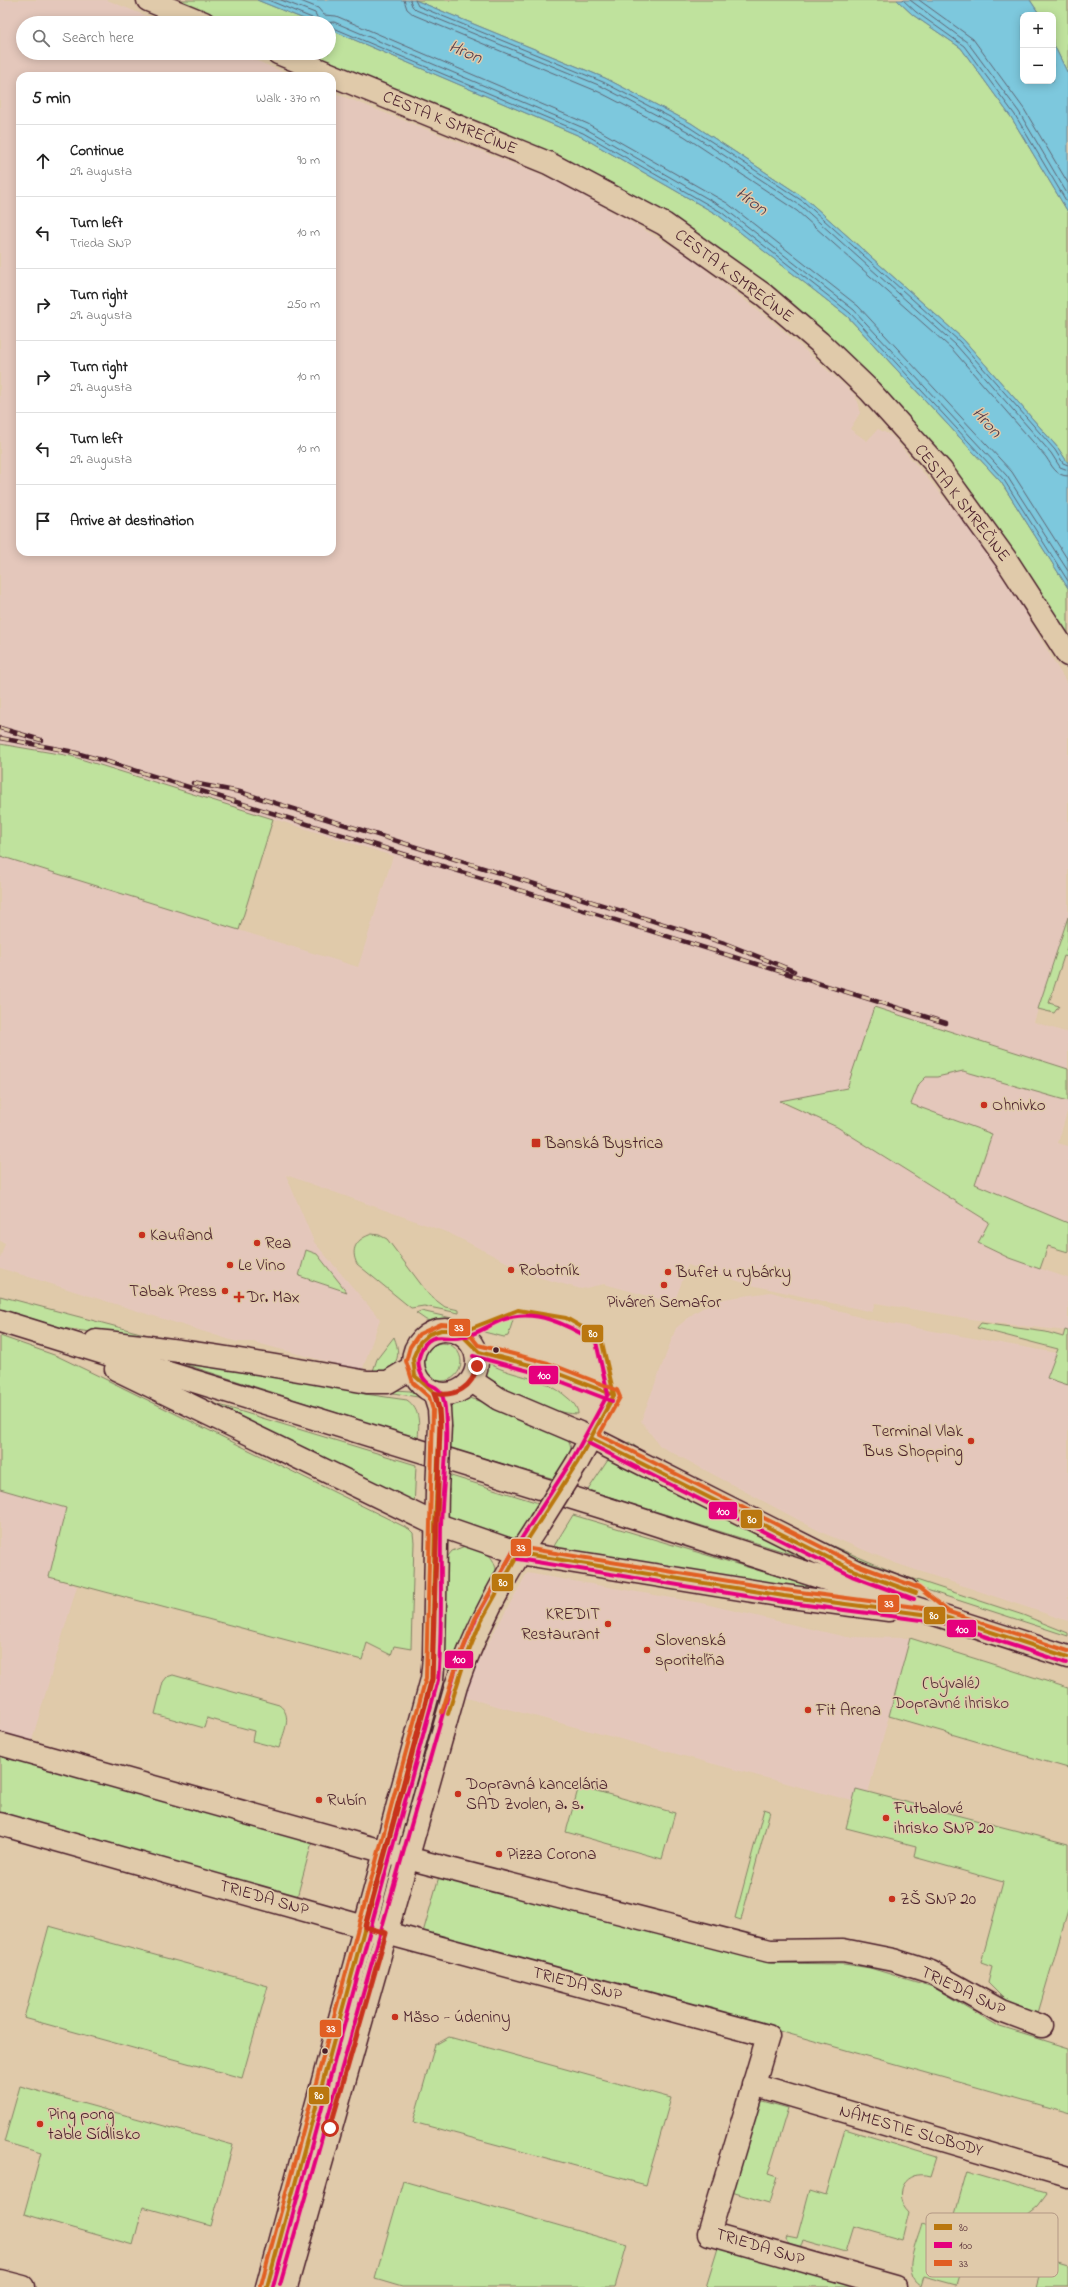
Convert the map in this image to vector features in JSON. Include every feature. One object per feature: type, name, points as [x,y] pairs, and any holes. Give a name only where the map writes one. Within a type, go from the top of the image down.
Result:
[{"type":"street","points":[[148,0],[187,16]]},
{"type":"street","name":"CESTA K SMREČINE","points":[[295,60],[325,72]]},
{"type":"street","name":"CESTA K SMREČINE","points":[[336,77],[548,163],[664,224],[764,295],[819,342],[869,390],[941,470],[1007,561],[1068,655]]},
{"type":"street","points":[[0,1321],[605,1508],[1068,1657]]},
{"type":"street","points":[[436,1331],[453,1331],[464,1336],[475,1350],[477,1366],[472,1381],[464,1388],[454,1393],[444,1395],[434,1393],[418,1380],[413,1367],[415,1350],[424,1338],[436,1331]]},
{"type":"street","points":[[52,1337],[160,1347],[367,1382],[388,1382],[413,1367]]},
{"type":"street","points":[[52,1337],[435,1524],[519,1553],[784,1596],[945,1617]]},
{"type":"street","points":[[472,1381],[505,1402],[591,1438],[855,1571],[916,1593],[945,1617]]},
{"type":"street","points":[[267,2287],[432,1679],[434,1657],[436,1491],[440,1425],[439,1409],[434,1393]]},
{"type":"street","points":[[286,2287],[407,1858],[463,1666],[481,1621],[519,1553],[577,1463],[591,1438]]},
{"type":"street","name":"TRIEDA SNP","points":[[0,1744],[407,1858],[769,1952],[843,1950],[893,1960],[930,1972],[1001,2011],[1041,2026]]},
{"type":"street","name":"TRIEDA SNP","points":[[0,1824],[386,1933],[768,2036],[709,2234],[896,2287]]},
{"type":"street","name":"NÁMESTIE SLOBODY","points":[[753,2084],[1068,2177]]},
{"type":"street","points":[[0,2281],[23,2287]]},
{"type":"shaded area","points":[[0,0],[107,0],[147,16],[16,16],[16,60],[255,60],[283,72],[16,72],[16,556],[336,556],[336,94],[554,180],[633,223],[691,258],[779,327],[853,393],[858,402],[860,413],[850,429],[867,441],[878,429],[892,436],[978,538],[1025,612],[1068,685],[1068,917],[1034,1022],[1068,1033],[1068,1069],[874,1007],[847,1088],[780,1102],[837,1127],[989,1222],[978,1243],[1009,1258],[1068,1278],[1068,1331],[995,1323],[875,1303],[872,1312],[747,1284],[688,1265],[674,1303],[604,1284],[581,1289],[534,1276],[449,1233],[286,1175],[314,1242],[380,1319],[362,1371],[253,1342],[237,1342],[0,1268],[0,1259],[5,1243],[0,1241],[0,856],[358,967],[393,856],[71,756],[0,744]]},
{"type":"shaded area","points":[[963,1071],[1068,1101],[1068,1109],[1058,1143],[1068,1146],[1068,1223],[975,1184],[992,1134],[911,1104],[919,1084],[926,1077],[937,1077]]},
{"type":"shaded area","points":[[771,1292],[866,1319],[1068,1355],[1068,1621],[895,1563],[823,1533],[660,1446],[641,1421],[676,1328],[694,1313],[716,1300]]},
{"type":"shaded area","points":[[0,1489],[66,1508],[49,1577],[77,1586],[26,1760],[0,1753]]},
{"type":"shaded area","points":[[527,1573],[701,1603],[846,1637],[910,1638],[868,1793],[856,1802],[463,1697],[468,1679]]},
{"type":"green space","points":[[168,0],[257,0],[297,16],[208,16]]},
{"type":"green space","points":[[415,0],[897,0],[913,15],[961,48],[1011,117],[1068,212],[1068,463],[1058,448],[963,339],[806,199],[691,123],[605,78]]},
{"type":"green space","points":[[1030,0],[1068,0],[1068,74],[1056,49],[1056,12],[1038,12]]},
{"type":"green space","points":[[336,32],[582,137],[718,215],[847,316],[1001,482],[1068,588],[1068,642],[1014,555],[744,268],[313,60],[336,60]]},
{"type":"green space","points":[[0,744],[71,756],[273,819],[239,930],[0,856]]},
{"type":"green space","points":[[1068,917],[1068,944],[1066,951],[1068,952],[1068,957],[1064,956],[1049,1003],[1059,1006],[1054,1013],[1038,1009]]},
{"type":"green space","points":[[874,1007],[1068,1069],[1068,1101],[963,1071],[937,1077],[926,1077],[919,1084],[911,1104],[992,1134],[975,1184],[1068,1223],[1068,1252],[1048,1246],[1040,1269],[1009,1258],[978,1243],[989,1222],[837,1127],[780,1101],[847,1088]]},
{"type":"green space","points":[[372,1234],[379,1235],[387,1239],[429,1295],[445,1307],[459,1310],[459,1313],[424,1306],[411,1308],[357,1264],[354,1254],[356,1245],[366,1236]]},
{"type":"green space","points":[[306,1250],[317,1254],[347,1292],[299,1276]]},
{"type":"green space","points":[[0,1296],[190,1346],[62,1328],[0,1309]]},
{"type":"green space","points":[[421,1311],[456,1319],[461,1326],[426,1320],[416,1313]]},
{"type":"green space","points":[[508,1319],[513,1320],[508,1336],[504,1337],[480,1331]]},
{"type":"green space","points":[[981,1323],[1046,1332],[1063,1337],[1065,1330],[1068,1331],[1068,1385],[1047,1378],[1058,1349],[977,1328]]},
{"type":"green space","points":[[0,1336],[57,1356],[409,1529],[413,1533],[414,1542],[411,1649],[394,1646],[391,1655],[367,1643],[362,1660],[49,1577],[66,1508],[0,1489]]},
{"type":"green space","points":[[394,1337],[398,1353],[397,1359],[391,1367],[371,1377],[377,1359]]},
{"type":"green space","points":[[438,1343],[446,1343],[453,1346],[458,1351],[461,1362],[458,1373],[453,1378],[446,1381],[438,1381],[431,1378],[426,1373],[423,1366],[423,1358],[426,1351],[431,1346]]},
{"type":"green space","points":[[484,1360],[494,1366],[547,1384],[568,1398],[573,1403],[578,1414],[565,1413],[529,1402],[506,1390],[484,1377],[482,1369]]},
{"type":"green space","points":[[187,1363],[358,1389],[358,1393],[407,1400],[412,1404],[417,1413],[419,1423],[418,1439],[184,1364]]},
{"type":"green space","points":[[395,1390],[410,1391],[424,1398],[387,1392]]},
{"type":"green space","points":[[177,1392],[416,1465],[414,1508]]},
{"type":"green space","points":[[466,1397],[487,1403],[565,1436],[569,1442],[571,1453],[568,1464],[558,1480],[449,1448],[449,1403]]},
{"type":"green space","points":[[629,1442],[657,1461],[828,1544],[898,1574],[1023,1615],[1068,1633],[1068,1636],[899,1581],[631,1450],[625,1445]]},
{"type":"green space","points":[[610,1457],[820,1563],[588,1490]]},
{"type":"green space","points":[[448,1475],[542,1504],[517,1540],[512,1542],[484,1535],[464,1527],[455,1522],[449,1516],[445,1501]]},
{"type":"green space","points":[[573,1515],[817,1588],[818,1590],[551,1551]]},
{"type":"green space","points":[[465,1546],[483,1552],[491,1557],[496,1567],[497,1575],[454,1669],[449,1671],[444,1667],[444,1561],[452,1551]]},
{"type":"green space","name":"(bývalé) Dopravné ihrisko","points":[[910,1638],[1068,1688],[1068,1768],[889,1716]]},
{"type":"green space","points":[[173,1675],[279,1705],[286,1714],[287,1719],[285,1731],[279,1748],[252,1741],[254,1731],[207,1718],[204,1728],[155,1714],[163,1682],[167,1677]]},
{"type":"green space","points":[[441,1699],[406,1832],[402,1831],[438,1702]]},
{"type":"green space","points":[[0,1753],[312,1842],[296,1901],[0,1821]]},
{"type":"green space","points":[[579,1786],[675,1813],[662,1859],[566,1832]]},
{"type":"green space","points":[[856,1789],[1068,1844],[1068,1911],[1038,2013],[1008,2003],[988,1983],[992,1967],[981,1963],[1003,1882],[914,1857],[916,1846],[846,1828]]},
{"type":"green space","points":[[764,1809],[770,1811],[741,1920],[735,1918]]},
{"type":"green space","points":[[440,1873],[771,1963],[844,1964],[870,1968],[933,1987],[1000,2027],[1068,2048],[1068,2113],[779,2031],[422,1936]]},
{"type":"green space","points":[[49,1926],[268,1986],[242,2078],[24,2018]]},
{"type":"green space","points":[[449,2037],[671,2098],[646,2185],[413,2122],[435,2045]]},
{"type":"green space","points":[[20,2086],[233,2145],[211,2226],[143,2207],[133,2245],[24,2214],[41,2153],[4,2142]]},
{"type":"green space","points":[[755,2099],[788,2108],[768,2174],[777,2177],[769,2203],[728,2191]]},
{"type":"green space","points":[[845,2129],[936,2157],[930,2176],[914,2176],[907,2179],[903,2184],[901,2197],[903,2205],[909,2212],[902,2240],[853,2226],[845,2252],[803,2240],[799,2252],[792,2249],[786,2239],[787,2236],[797,2238],[810,2190],[826,2195]]},
{"type":"green space","points":[[967,2171],[1046,2194],[1037,2206],[1028,2213],[955,2213]]},
{"type":"green space","points":[[403,2181],[627,2245],[615,2287],[402,2287],[375,2279]]},
{"type":"green space","points":[[922,2223],[926,2224],[926,2277],[924,2276],[921,2286],[915,2280],[911,2265],[914,2248]]},
{"type":"green space","points":[[718,2248],[855,2287],[706,2287]]},
{"type":"green space","points":[[1058,2262],[1068,2265],[1068,2287],[1036,2287],[1039,2277],[1058,2277]]},
{"type":"green space","points":[[928,2277],[959,2277],[957,2285]]},
{"type":"water","name":"Hron","points":[[257,0],[415,0],[605,78],[691,123],[806,199],[963,339],[1058,448],[1068,463],[1068,588],[1001,482],[847,316],[718,215],[582,137],[336,32],[336,16],[297,16]]},
{"type":"water","points":[[897,0],[1030,0],[1038,12],[1020,12],[1020,84],[1056,84],[1056,49],[1068,74],[1068,212],[1011,117],[961,48],[913,15]]},
{"type":"railway","points":[[0,728],[41,740]]},
{"type":"railway","points":[[0,738],[69,751],[105,761],[946,1023]]},
{"type":"railway","points":[[193,783],[240,792],[724,943],[794,971]]},
{"type":"transit line","name":"80","points":[[448,1714],[463,1666],[481,1621],[519,1553],[577,1463],[614,1395],[601,1338],[566,1318],[518,1310],[459,1333]]},
{"type":"transit line","name":"100","points":[[273,2287],[438,1680],[441,1622],[441,1525],[446,1448],[446,1422],[443,1396],[439,1389],[429,1384],[423,1378],[418,1362],[420,1354],[428,1341],[433,1338],[463,1337],[473,1334],[502,1320],[514,1317],[526,1316],[550,1320],[562,1324],[596,1342],[608,1394],[572,1460],[514,1550],[476,1618],[457,1664],[280,2285]]},
{"type":"transit line","name":"33","points":[[261,2285],[426,1678],[433,1410],[429,1397],[413,1383],[406,1361],[410,1347],[419,1334],[441,1324],[454,1325],[467,1331],[478,1345],[548,1363],[617,1390],[620,1397],[599,1435],[857,1565],[919,1588],[949,1612]]},
{"type":"transit line","name":"80","points":[[267,2287],[432,1679],[435,1524],[440,1425],[437,1399],[433,1392],[415,1376],[413,1358],[420,1342],[429,1334],[441,1330],[451,1330],[461,1334],[479,1352],[546,1369],[614,1395]]},
{"type":"transit line","name":"100","points":[[473,1356],[544,1375],[612,1401]]},
{"type":"transit line","name":"80","points":[[591,1438],[855,1571],[916,1593]]},
{"type":"transit line","name":"100","points":[[588,1443],[852,1576],[914,1599]]},
{"type":"transit line","name":"33","points":[[442,1712],[457,1664],[475,1619],[514,1550],[518,1547],[785,1590],[946,1611],[1068,1651]]},
{"type":"transit line","name":"80","points":[[519,1553],[784,1596],[945,1617],[1068,1657]]},
{"type":"transit line","name":"100","points":[[518,1559],[783,1602],[944,1623],[1066,1663]]},
{"type":"place","name":"Ohnivko","points":[[984,1105]]},
{"type":"place","name":"Banská Bystrica","points":[[536,1143]]},
{"type":"place","name":"Kaufland","points":[[142,1235]]},
{"type":"place","name":"Rea","points":[[257,1243]]},
{"type":"place","name":"Le Vino","points":[[230,1265]]},
{"type":"place","name":"Robotník","points":[[511,1270]]},
{"type":"place","name":"Bufet u rybárky","points":[[668,1272]]},
{"type":"place","name":"Piváreň Semafor","points":[[664,1285]]},
{"type":"place","name":"Tabak Press","points":[[225,1291]]},
{"type":"place","name":"Dr. Max","points":[[239,1297]]},
{"type":"place","name":"Terminal Vlak Bus Shopping","points":[[971,1441]]},
{"type":"place","name":"KREDIT Restaurant","points":[[608,1624]]},
{"type":"place","name":"Slovenská sporiteľňa","points":[[647,1650]]},
{"type":"place","name":"Fit Arena","points":[[808,1710]]},
{"type":"place","name":"Dopravná kancelária SAD Zvolen, a. s.","points":[[458,1794]]},
{"type":"place","name":"Rubín","points":[[319,1800]]},
{"type":"place","name":"Futbalové ihrisko SNP 20","points":[[886,1818]]},
{"type":"place","name":"Pizza Corona","points":[[499,1854]]},
{"type":"place","name":"ZŠ SNP 20","points":[[892,1899]]},
{"type":"place","name":"Mäso - údeniny","points":[[395,2017]]},
{"type":"place","name":"Ping pong table Sídlisko","points":[[40,2124]]},
{"type":"route","points":[[330,2128],[386,1933],[365,1927],[432,1679],[434,1657],[435,1524],[440,1425],[439,1409],[434,1393],[444,1395],[460,1391],[472,1381],[477,1366]]}]
